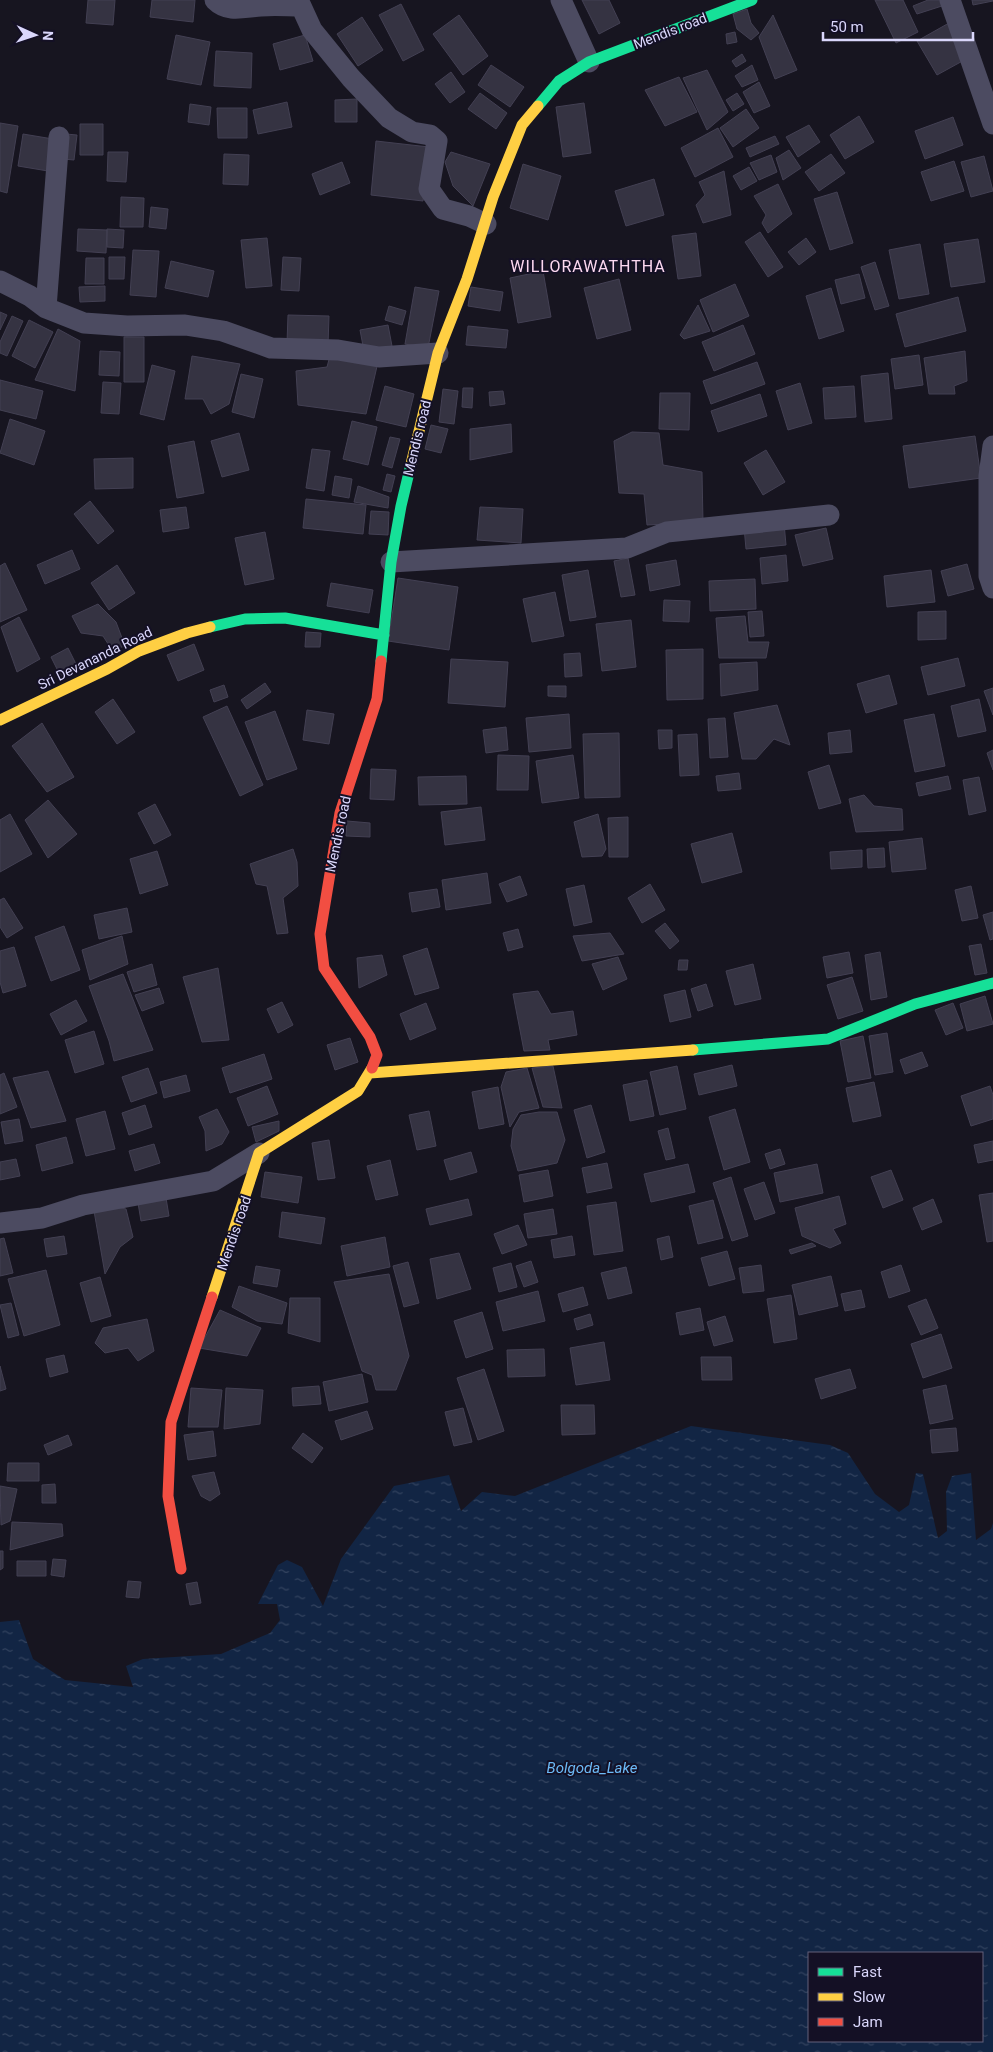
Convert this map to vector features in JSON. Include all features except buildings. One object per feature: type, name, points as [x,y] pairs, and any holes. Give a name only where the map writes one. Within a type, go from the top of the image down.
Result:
[{"type":"street","points":[[215,0],[221,6],[235,9],[261,6],[301,6],[312,30],[351,78],[389,118],[412,132],[430,135],[437,141],[428,189],[443,208],[486,224]]},
{"type":"street","points":[[561,0],[589,62]]},
{"type":"street","name":"Mendis road","points":[[181,1569],[168,1496],[171,1422],[259,1153],[358,1091],[370,1073],[377,1055],[370,1037],[324,968],[320,934],[340,813],[377,699],[391,562],[401,506],[438,353],[486,224],[493,197],[522,125],[560,81],[589,62],[752,0]]},
{"type":"street","points":[[950,0],[993,124]]},
{"type":"street","points":[[46,308],[59,138]]},
{"type":"street","points":[[0,281],[30,296],[46,308],[84,323],[127,326],[184,324],[223,331],[271,348],[338,350],[379,357],[438,353]]},
{"type":"street","points":[[993,446],[988,476],[989,576],[993,588]]},
{"type":"street","points":[[391,562],[627,548],[667,532],[828,516]]},
{"type":"street","name":"Sri Devananda Road","points":[[0,720],[139,651],[187,633],[245,619],[285,618],[384,635]]},
{"type":"street","points":[[370,1073],[557,1061],[828,1039],[915,1004],[993,983]]},
{"type":"street","points":[[0,1223],[42,1218],[93,1203],[213,1181],[259,1153]]},
{"type":"water","name":"Bolgoda_Lake","points":[[691,1426],[830,1445],[848,1453],[875,1494],[899,1512],[909,1505],[916,1473],[923,1474],[938,1538],[947,1531],[946,1492],[952,1476],[971,1473],[976,1540],[991,1529],[993,1523],[993,2052],[0,2052],[0,1622],[19,1620],[33,1659],[65,1680],[133,1687],[126,1666],[143,1659],[221,1654],[270,1633],[280,1620],[277,1604],[258,1604],[278,1565],[287,1560],[302,1567],[323,1606],[341,1559],[394,1486],[449,1475],[461,1511],[482,1492],[515,1496]]},
{"type":"traffic: fast","points":[[538,106],[559,81],[589,62],[752,0]]},
{"type":"traffic: fast","points":[[381,661],[391,562],[411,464]]},
{"type":"traffic: fast","points":[[210,627],[245,619],[285,618],[384,635]]},
{"type":"traffic: fast","points":[[693,1050],[828,1039],[915,1004],[993,983]]},
{"type":"traffic: slow","points":[[411,464],[438,353],[467,279],[493,197],[522,125],[538,106]]},
{"type":"traffic: slow","points":[[0,720],[107,669],[139,651],[187,633],[210,627]]},
{"type":"traffic: slow","points":[[370,1073],[693,1050]]},
{"type":"traffic: slow","points":[[212,1297],[259,1153],[358,1091],[372,1068]]},
{"type":"traffic: jam","points":[[372,1068],[377,1055],[370,1037],[324,968],[320,934],[340,813],[377,699],[381,661]]},
{"type":"traffic: jam","points":[[181,1569],[168,1496],[171,1422],[212,1297]]},
{"type":"district","name":"WILLORAWATHTHA","points":[[588,266]]}]
